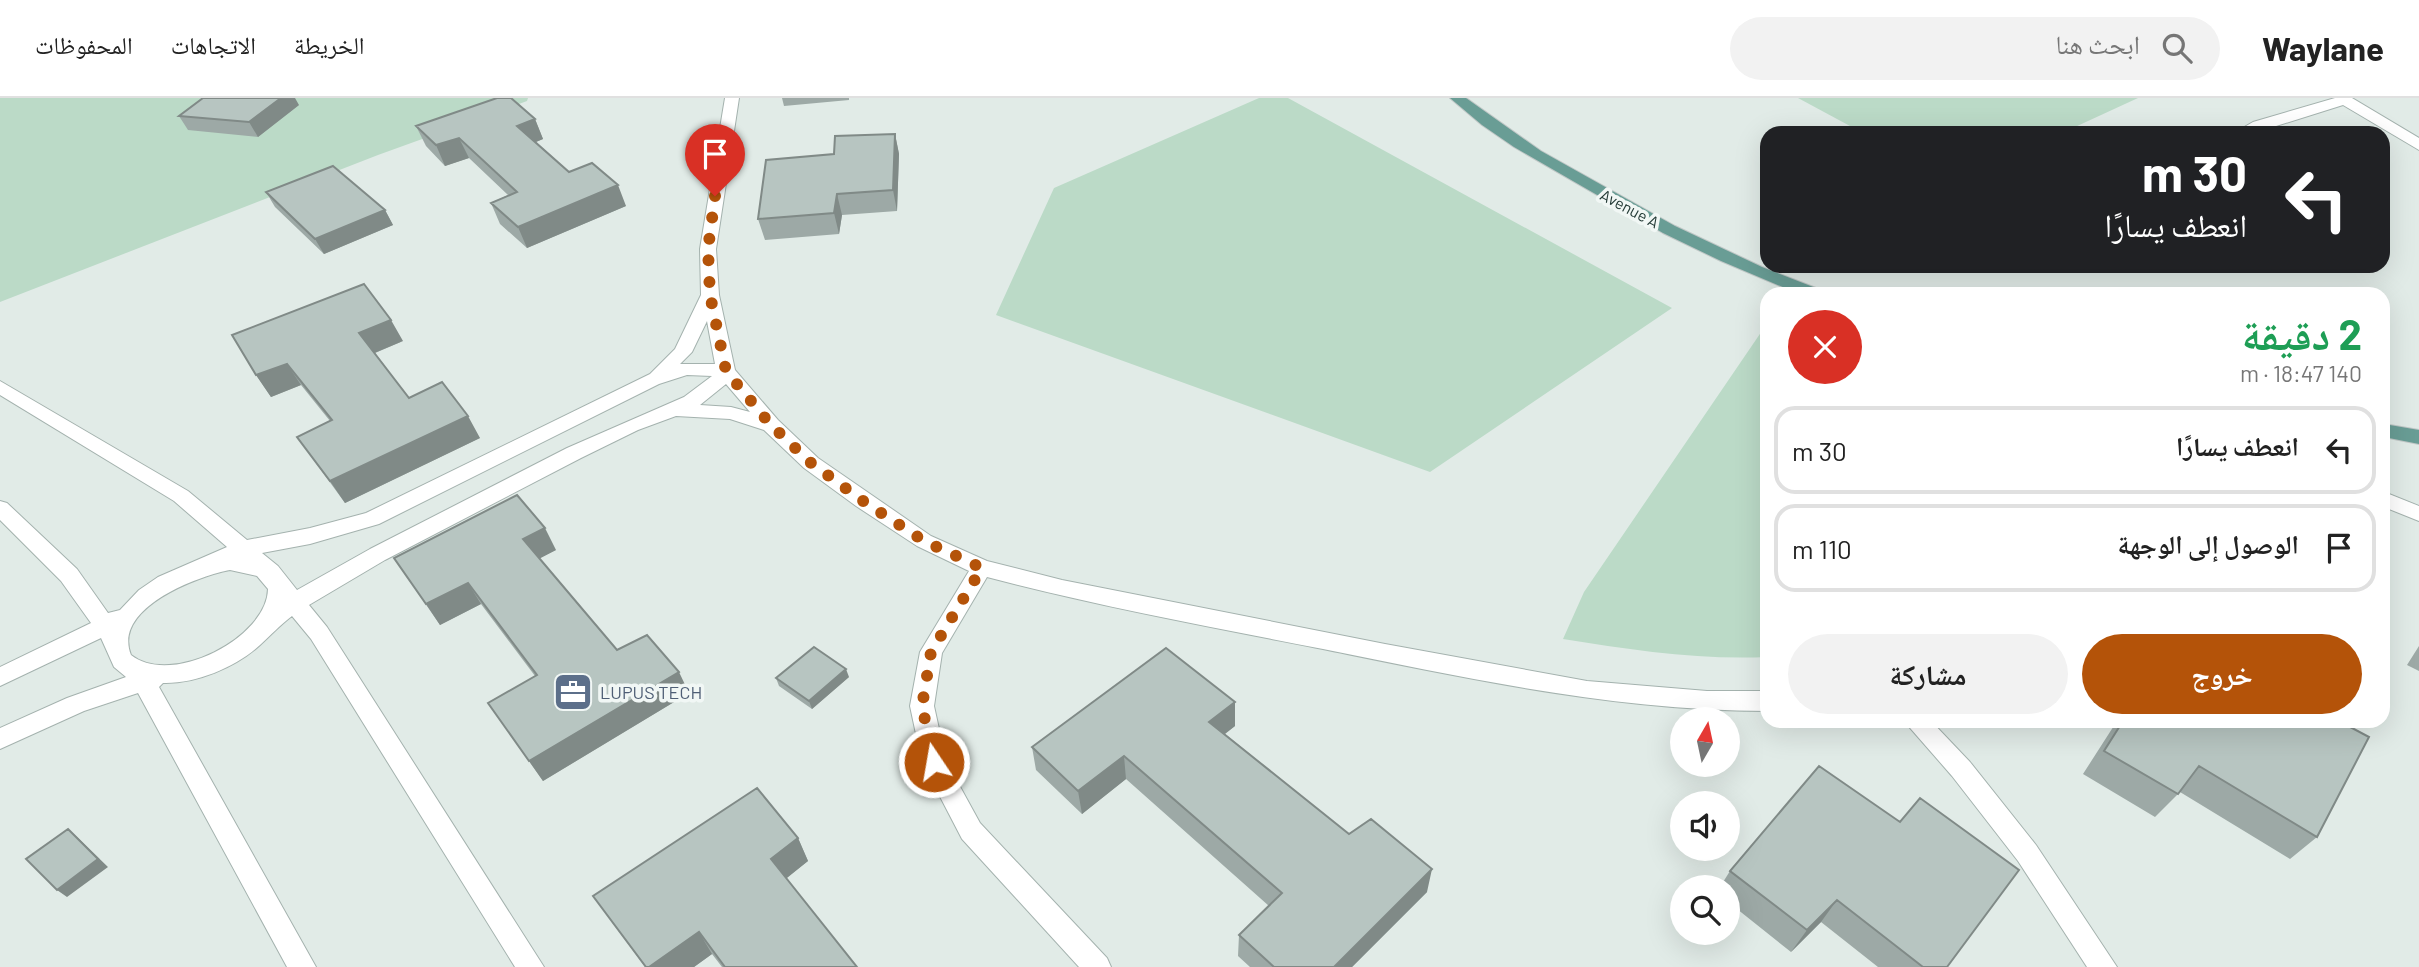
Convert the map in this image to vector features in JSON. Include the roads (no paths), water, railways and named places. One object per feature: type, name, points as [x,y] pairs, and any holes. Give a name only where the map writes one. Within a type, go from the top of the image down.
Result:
[{"type":"main road","name":"Avenue A","points":[[1457,98],[1539,157],[1632,210],[1758,273],[1796,287]]},
{"type":"main road","points":[[2390,432],[2419,437]]},
{"type":"street","points":[[732,98],[708,249],[710,295],[726,371],[771,425],[811,463],[924,541],[982,568],[1143,604],[1587,690],[1707,701],[1760,701]]},
{"type":"street","points":[[2256,126],[2344,99],[2388,126]]},
{"type":"street","points":[[2390,127],[2419,145]]},
{"type":"street","points":[[652,380],[683,352],[710,295]]},
{"type":"street","points":[[0,677],[111,634],[147,596],[171,580],[242,549],[310,536],[372,519],[652,380],[686,369],[726,371]]},
{"type":"street","points":[[0,739],[43,717],[138,676],[182,673],[225,657],[250,641],[293,602],[385,550],[607,437],[696,400],[719,383],[726,371]]},
{"type":"street","points":[[0,387],[181,496],[270,572],[319,633],[530,967]]},
{"type":"street","points":[[671,410],[731,413],[771,425]]},
{"type":"street","points":[[2390,502],[2419,514]]},
{"type":"street","points":[[0,508],[69,575],[111,634],[119,658],[138,676],[302,967]]},
{"type":"street","points":[[203,567],[230,562],[253,564],[270,572],[279,586],[279,603],[268,622]]},
{"type":"street","points":[[982,568],[931,652],[922,706],[934,762],[971,831],[1097,967]]},
{"type":"street","points":[[1923,728],[1961,769],[2027,853],[2103,967]]},
{"type":"place","name":"LUPUS TECH","points":[[573,692]]}]
